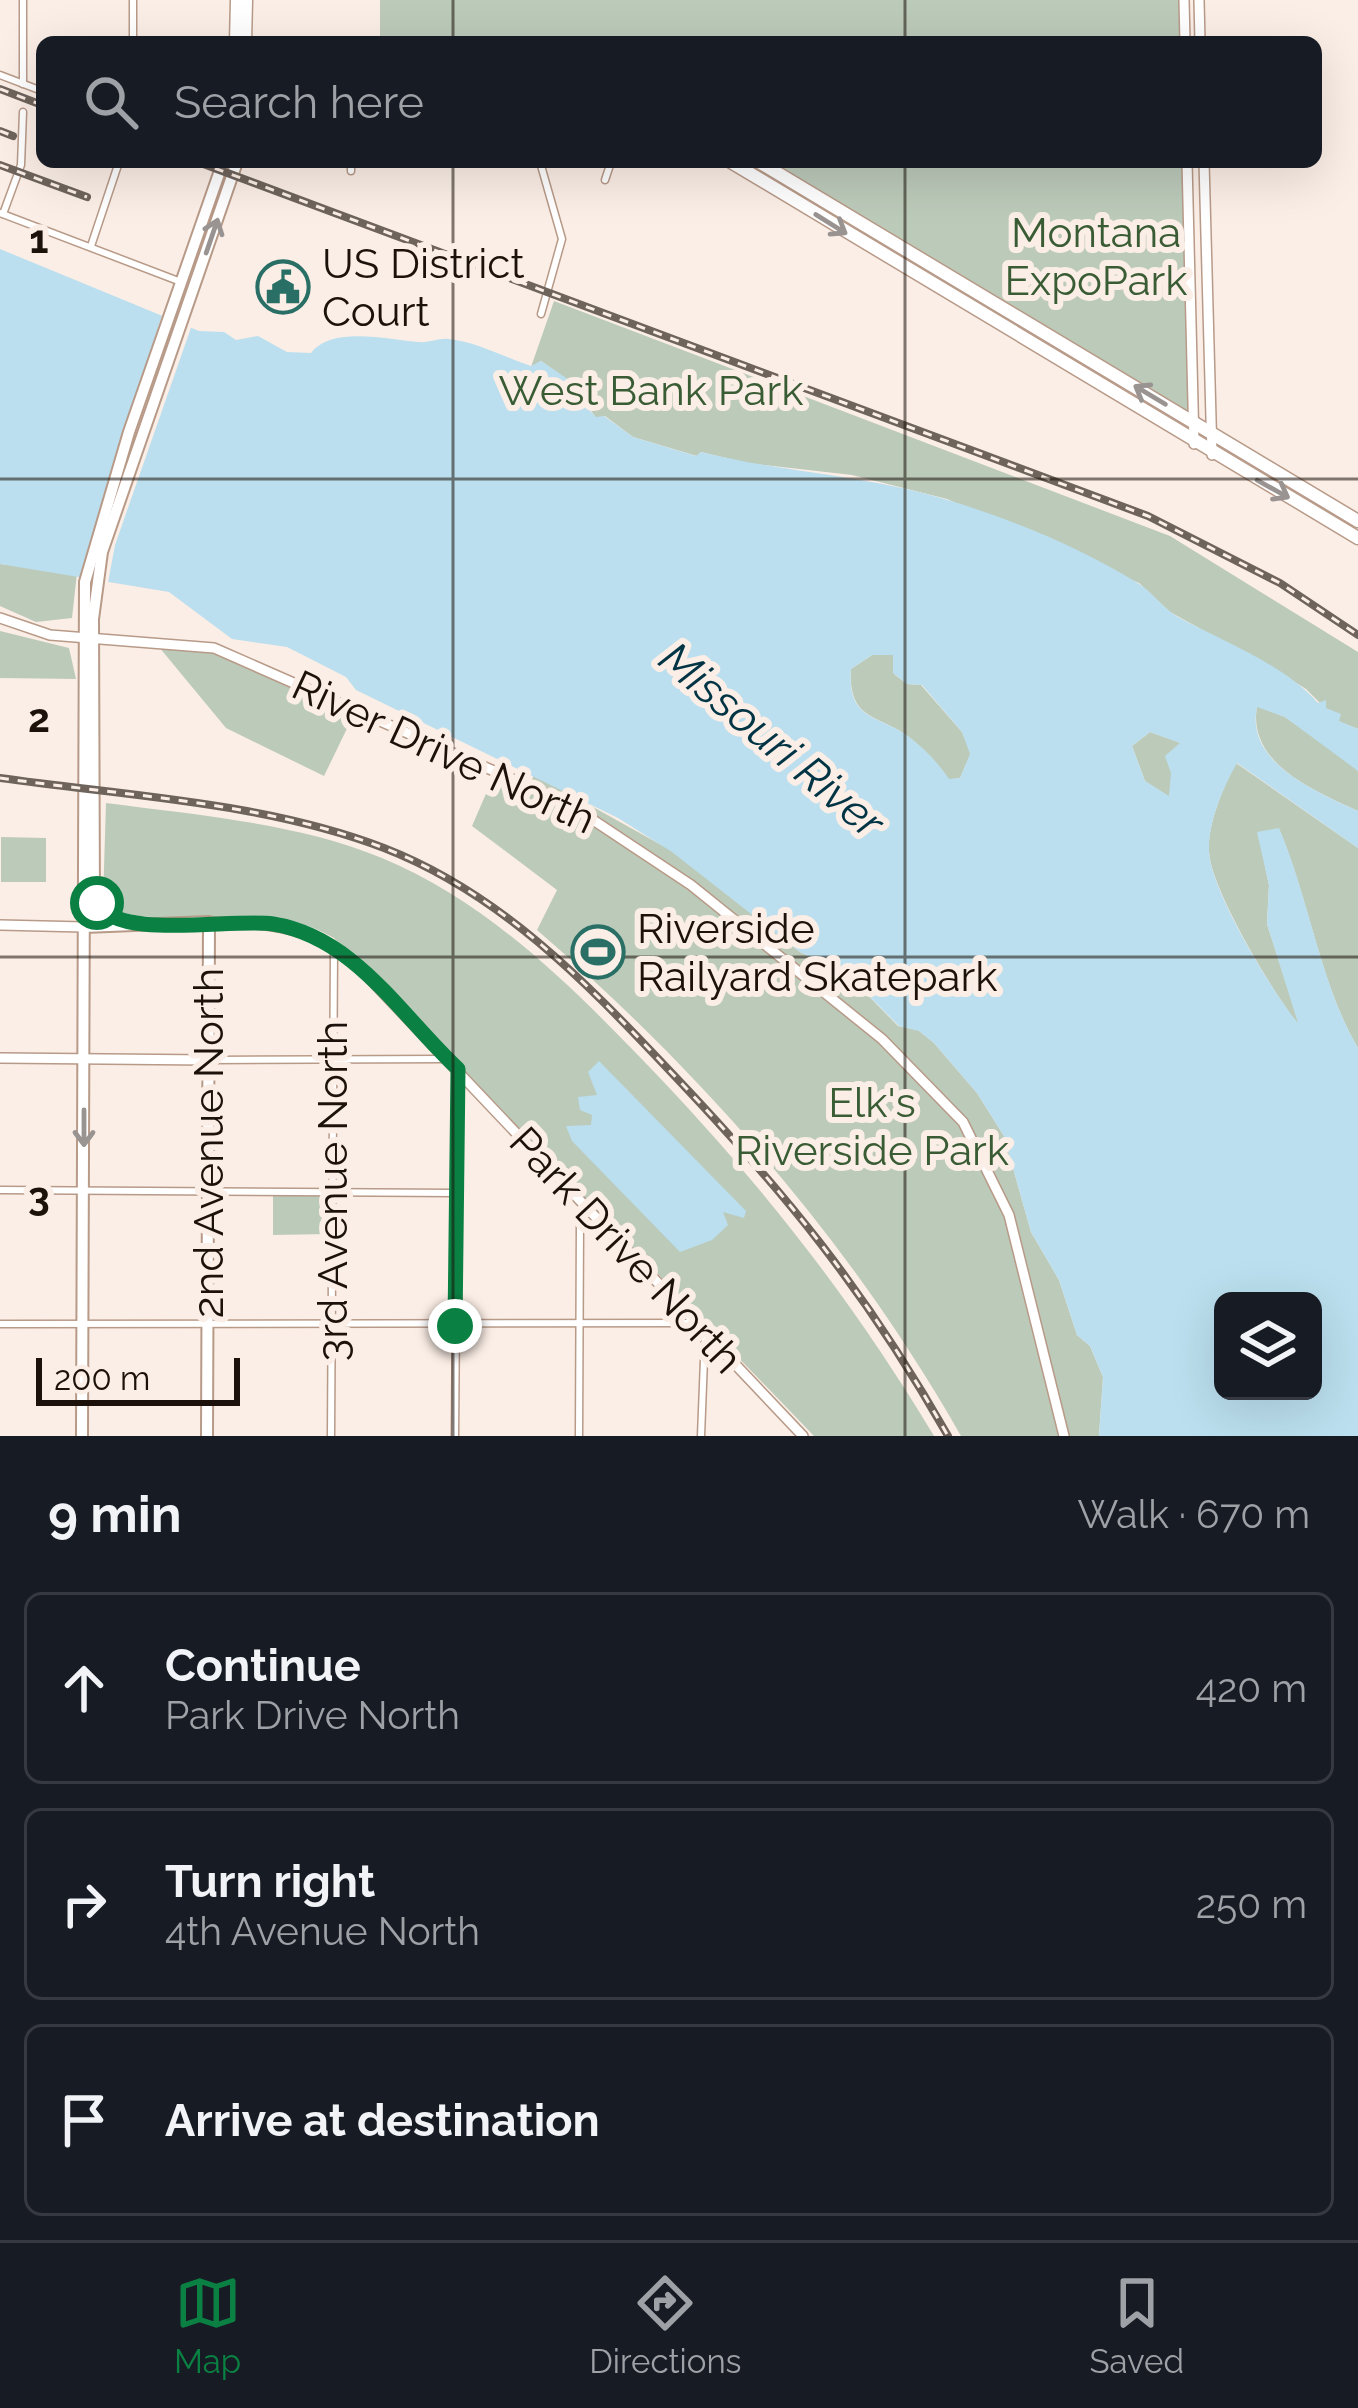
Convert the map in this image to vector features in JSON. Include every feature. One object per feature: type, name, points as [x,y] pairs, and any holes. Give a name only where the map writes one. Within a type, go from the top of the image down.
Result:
[{"type":"highway","points":[[237,36],[241,0]]},
{"type":"highway","points":[[241,0],[244,36]]},
{"type":"highway","points":[[741,168],[1212,455],[1358,538]]},
{"type":"highway","points":[[769,168],[1358,521]]},
{"type":"main road","points":[[1184,0],[1185,36]]},
{"type":"main road","points":[[1199,0],[1201,36]]},
{"type":"main road","points":[[82,1436],[91,551],[221,168]]},
{"type":"main road","points":[[88,618],[102,552],[235,168]]},
{"type":"main road","points":[[1187,168],[1194,444]]},
{"type":"main road","points":[[1204,168],[1212,455]]},
{"type":"main road","name":"River Drive North","points":[[0,618],[28,631],[214,648],[569,804],[678,875],[861,1021],[938,1091],[984,1155],[1009,1215],[1061,1436]]},
{"type":"main road","points":[[84,927],[94,909],[87,639]]},
{"type":"main road","points":[[94,891],[104,913],[135,925]]},
{"type":"main road","name":"2nd Avenue North","points":[[207,1436],[209,922]]},
{"type":"main road","name":"Park Drive North","points":[[0,925],[269,923],[315,934],[334,946],[458,1069],[803,1436]]},
{"type":"main road","points":[[0,1058],[209,1060]]},
{"type":"street","points":[[22,0],[23,84]]},
{"type":"street","points":[[133,0],[133,36]]},
{"type":"street","points":[[0,75],[36,89]]},
{"type":"street","points":[[23,112],[20,165],[1,214],[181,283]]},
{"type":"street","points":[[91,246],[116,168]]},
{"type":"street","points":[[541,314],[562,239],[542,168]]},
{"type":"street","points":[[604,180],[608,168]]},
{"type":"street","name":"3rd Avenue North","points":[[331,1436],[334,946]]},
{"type":"street","points":[[209,1060],[447,1059]]},
{"type":"street","points":[[455,1436],[458,1069]]},
{"type":"street","points":[[1,1190],[455,1192]]},
{"type":"street","points":[[579,1436],[584,1206]]},
{"type":"street","points":[[0,1324],[580,1327],[694,1323]]},
{"type":"street","points":[[701,1436],[705,1334]]},
{"type":"green space","points":[[380,0],[1184,0],[1185,36],[380,36]]},
{"type":"green space","name":"Montana ExpoPark","points":[[769,168],[1187,168],[1193,421]]},
{"type":"green space","name":"West Bank Park","points":[[554,301],[1170,536],[1358,652],[1358,729],[1338,721],[1306,689],[1170,612],[1139,583],[947,499],[852,475],[747,463],[701,452],[697,456],[633,437],[605,416],[596,418],[581,396],[573,393],[571,382],[541,361],[531,367]]},
{"type":"green space","points":[[0,564],[77,573],[72,618],[36,622],[0,606]]},
{"type":"green space","points":[[0,631],[69,648],[76,679],[0,678]]},
{"type":"green space","points":[[159,647],[212,653],[355,712],[324,776],[226,728]]},
{"type":"green space","points":[[872,655],[894,655],[894,674],[907,684],[921,685],[962,732],[971,753],[960,778],[949,780],[909,737],[860,708],[851,686],[851,669]]},
{"type":"green space","points":[[1257,706],[1285,717],[1358,771],[1358,811],[1305,784],[1273,759],[1257,726]]},
{"type":"green space","points":[[1150,732],[1181,743],[1169,797],[1145,781],[1132,746]]},
{"type":"green space","points":[[1236,763],[1358,848],[1358,1048],[1334,997],[1279,829],[1258,833],[1269,885],[1267,924],[1300,1027],[1261,968],[1221,891],[1212,869],[1209,841],[1217,806]]},
{"type":"green space","name":"Elk's Riverside Park","points":[[495,773],[529,788],[534,774],[672,851],[800,952],[849,976],[898,1026],[918,1030],[934,1043],[977,1093],[1004,1136],[1031,1232],[1059,1280],[1077,1335],[1090,1346],[1103,1377],[1099,1436],[961,1436],[872,1296],[771,1165],[658,1043],[537,930],[557,890],[472,826]]},
{"type":"green space","points":[[106,803],[246,822],[350,846],[418,875],[486,917],[577,994],[718,1141],[832,1282],[934,1436],[814,1436],[334,938],[280,918],[153,917],[114,909],[103,901]]},
{"type":"green space","points":[[1,837],[46,838],[46,882],[1,882]]},
{"type":"green space","points":[[273,1196],[328,1196],[328,1234],[273,1235]]},
{"type":"water","name":"Missouri River","points":[[0,249],[199,331],[224,332],[236,340],[258,336],[287,352],[311,353],[320,344],[347,337],[448,339],[531,366],[541,361],[572,382],[573,393],[596,417],[604,416],[633,437],[696,456],[701,452],[920,492],[1046,536],[1136,582],[1172,613],[1271,665],[1318,703],[1326,700],[1326,708],[1341,714],[1339,721],[1358,729],[1358,771],[1285,717],[1257,707],[1256,727],[1273,760],[1288,773],[1358,811],[1358,848],[1237,763],[1217,806],[1209,851],[1231,915],[1298,1023],[1267,924],[1269,885],[1257,832],[1279,828],[1334,997],[1358,1048],[1358,1436],[1099,1436],[1103,1377],[1090,1346],[1077,1335],[1059,1280],[1031,1232],[1004,1136],[977,1093],[934,1043],[919,1031],[899,1026],[849,976],[800,952],[672,852],[618,818],[356,690],[346,677],[287,647],[232,639],[169,592],[0,564]],"holes":[[[872,655],[893,655],[893,673],[907,684],[922,685],[962,732],[970,754],[960,778],[949,779],[915,741],[867,714],[854,699],[851,669]],[[1150,732],[1180,743],[1165,756],[1171,773],[1169,796],[1145,781],[1132,746]]]},
{"type":"water","points":[[599,1061],[746,1211],[744,1218],[723,1212],[728,1225],[712,1240],[680,1252],[572,1141],[566,1126],[591,1125],[592,1115],[580,1110],[578,1097],[597,1095],[588,1072]]},
{"type":"pier","points":[[164,309],[193,322],[115,545],[107,588],[79,579]]},
{"type":"railway","points":[[0,89],[36,103]]},
{"type":"railway","points":[[0,131],[13,136]]},
{"type":"railway","points":[[0,165],[87,197]]},
{"type":"railway","points":[[214,168],[1148,516],[1280,583],[1358,635]]},
{"type":"railway","points":[[0,778],[195,802],[291,820],[384,848],[466,889],[503,914],[604,1003],[785,1200],[885,1333],[948,1436]]},
{"type":"place","name":"US District Court","points":[[283,287]]},
{"type":"place","name":"Riverside Railyard Skatepark","points":[[598,952]]},
{"type":"route","points":[[97,903],[110,918],[135,925],[269,923],[315,934],[355,963],[458,1069],[455,1326]]}]
